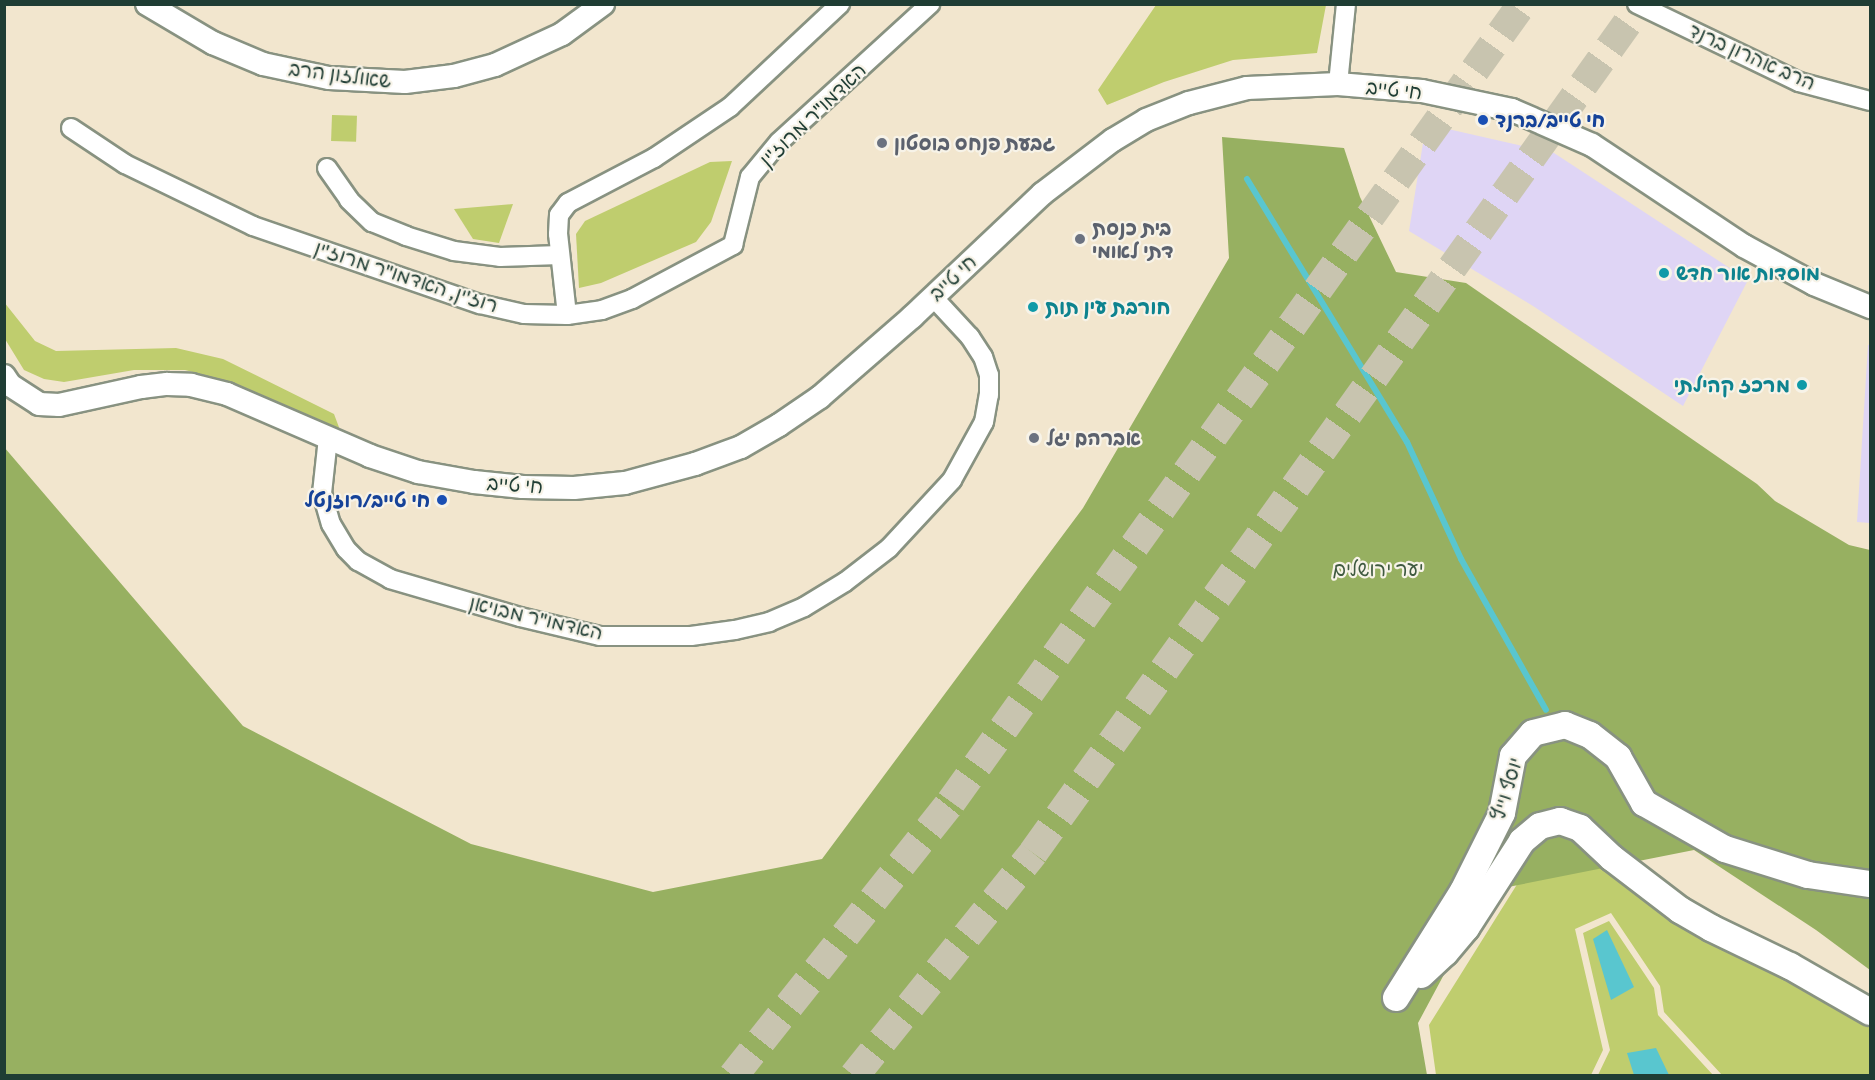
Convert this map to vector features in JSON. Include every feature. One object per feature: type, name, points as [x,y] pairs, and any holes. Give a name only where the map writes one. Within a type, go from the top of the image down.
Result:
[{"type":"main road","name":"יוסף וייץ","points":[[1870,884],[1808,875],[1725,849],[1644,803],[1618,757],[1590,735],[1565,725],[1533,733],[1513,756],[1502,813],[1463,891],[1396,998],[1445,953],[1466,928],[1522,841],[1540,826],[1560,821],[1580,828],[1612,858],[1680,910],[1711,928],[1790,966],[1870,1012]]},
{"type":"street","name":"שאולזון הרב","points":[[147,4],[213,43],[263,64],[329,78],[405,82],[454,76],[495,64],[562,34],[603,4]]},
{"type":"street","points":[[567,315],[560,255],[559,215],[568,203],[654,158],[720,114],[763,78],[840,4]]},
{"type":"street","name":"האדמו\"ר מרוז'ין","points":[[567,315],[602,310],[632,299],[733,245],[750,177],[778,142],[930,4]]},
{"type":"street","points":[[1338,84],[1346,4]]},
{"type":"street","name":"הרב אהרון ברנד","points":[[1636,4],[1799,82],[1870,101]]},
{"type":"street","name":"חי טייב","points":[[7,380],[39,404],[59,405],[141,387],[167,384],[191,385],[227,394],[370,456],[418,472],[474,482],[523,487],[574,488],[625,483],[695,464],[732,450],[779,425],[850,372],[1042,194],[1113,140],[1146,120],[1189,104],[1248,88],[1338,84],[1422,91],[1512,110],[1592,145],[1744,246],[1814,284],[1870,307]]},
{"type":"street","name":"רוז'ין, האדמו\"ר מרוז'ין","points":[[71,128],[125,164],[253,226],[480,304],[524,314],[567,315]]},
{"type":"street","points":[[327,168],[349,200],[372,222],[406,236],[454,251],[500,257],[560,255]]},
{"type":"street","name":"האדמו\"ר מבויאן","points":[[328,438],[322,493],[332,524],[346,549],[358,561],[390,579],[520,617],[600,636],[692,636],[735,630],[769,622],[804,606],[845,582],[889,548],[952,480],[984,422],[989,375],[970,337],[933,297]]},
{"type":"shaded area","points":[[1426,124],[1554,153],[1748,280],[1683,406],[1533,306],[1409,231]]},
{"type":"shaded area","points":[[1868,345],[1870,345],[1870,523],[1857,522]]},
{"type":"green space","points":[[1156,5],[1326,5],[1317,53],[1233,60],[1164,82],[1107,105],[1098,90]]},
{"type":"green space","points":[[332,115],[357,116],[356,142],[331,141]]},
{"type":"green space","name":"יער ירושלים","points":[[1222,137],[1344,148],[1360,197],[1396,272],[1466,283],[1757,484],[1775,501],[1849,545],[1870,550],[1870,970],[1816,930],[1694,850],[1503,888],[1470,926],[1418,1023],[1427,1075],[5,1075],[4,447],[243,726],[471,844],[653,892],[822,859],[1083,508],[1229,258]]},
{"type":"green space","points":[[732,161],[711,222],[696,242],[601,283],[579,288],[576,234],[585,221],[710,162]]},
{"type":"green space","points":[[513,204],[499,243],[473,239],[454,209]]},
{"type":"green space","points":[[4,302],[35,341],[56,351],[176,348],[223,359],[334,414],[343,438],[232,382],[185,370],[134,370],[64,382],[44,379],[24,370],[5,339]]},
{"type":"green space","points":[[1558,819],[1870,1019],[1870,1075],[1722,1075],[1664,1012],[1660,986],[1611,913],[1575,929],[1603,1050],[1591,1075],[1436,1075],[1429,1025]]},
{"type":"green space","points":[[1609,921],[1654,988],[1658,1015],[1713,1075],[1598,1075],[1610,1050],[1583,933]]},
{"type":"water","points":[[1607,930],[1634,987],[1611,1000],[1593,939]]},
{"type":"water","points":[[1656,1048],[1669,1075],[1634,1075],[1627,1053]]},
{"type":"waterway","points":[[1247,179],[1407,442],[1461,559],[1546,710]]},
{"type":"tunnel","points":[[733,1076],[951,802],[1522,4]]},
{"type":"tunnel","points":[[854,1076],[1033,853],[1641,4]]},
{"type":"place","name":"חי טייב/ברנד","points":[[1483,120]]},
{"type":"place","name":"גבעת פנחס בוסטון","points":[[882,143]]},
{"type":"place","name":"בית כנסת דתי לאומי","points":[[1080,239]]},
{"type":"place","name":"מוסדות אור חדש","points":[[1664,273]]},
{"type":"place","name":"חורבת עין תות","points":[[1033,307]]},
{"type":"place","name":"מרכז קהילתי","points":[[1802,385]]},
{"type":"place","name":"אברהם יגל","points":[[1034,438]]},
{"type":"place","name":"חי טייב/רוזנטל","points":[[442,500]]}]
